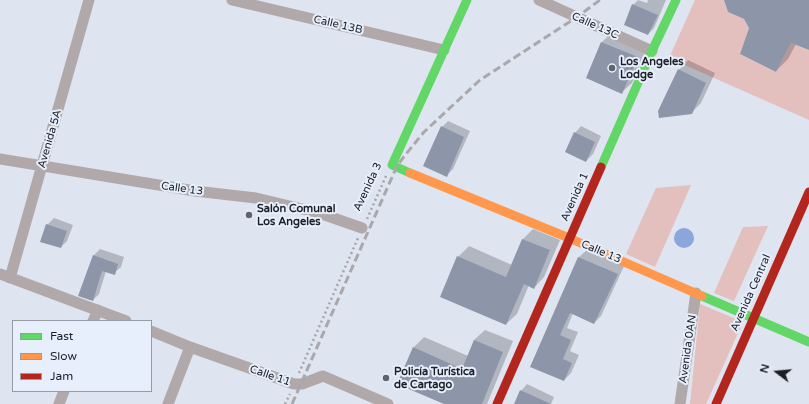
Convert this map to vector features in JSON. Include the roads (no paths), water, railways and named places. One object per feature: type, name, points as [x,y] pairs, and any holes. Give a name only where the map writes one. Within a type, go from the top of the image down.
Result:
[{"type":"main road","name":"Avenida 3","points":[[392,165],[467,0]]},
{"type":"main road","name":"Avenida 1","points":[[497,404],[569,238],[676,0]]},
{"type":"main road","name":"Calle 13","points":[[392,165],[569,238],[809,342]]},
{"type":"main road","name":"Avenida Central","points":[[716,404],[809,192]]},
{"type":"street","name":"Avenida 5A","points":[[5,276],[42,167],[89,0]]},
{"type":"street","name":"Calle 13B","points":[[232,0],[444,50]]},
{"type":"street","name":"Calle 13C","points":[[539,0],[652,51]]},
{"type":"street","name":"Calle 13","points":[[0,159],[195,191],[256,198],[319,213],[362,228]]},
{"type":"street","points":[[5,276],[123,320]]},
{"type":"street","name":"Avenida 0AN","points":[[680,404],[696,293]]},
{"type":"street","points":[[93,320],[98,310]]},
{"type":"street","name":"Calle 11","points":[[152,331],[190,347],[294,384],[302,384],[323,376],[388,404]]},
{"type":"street","points":[[168,404],[190,347]]},
{"type":"street","points":[[59,404],[64,392]]},
{"type":"water","points":[[680,228],[688,228],[694,234],[694,242],[688,248],[680,248],[674,242],[674,234]]},
{"type":"railway","points":[[292,404],[397,166],[406,154],[424,132],[480,80],[577,17],[600,0]]},
{"type":"place","name":"Los Angeles Lodge","points":[[612,68]]},
{"type":"place","name":"Salón Comunal Los Angeles","points":[[249,215]]},
{"type":"place","name":"Policía Turística de Cartago","points":[[386,378]]}]
